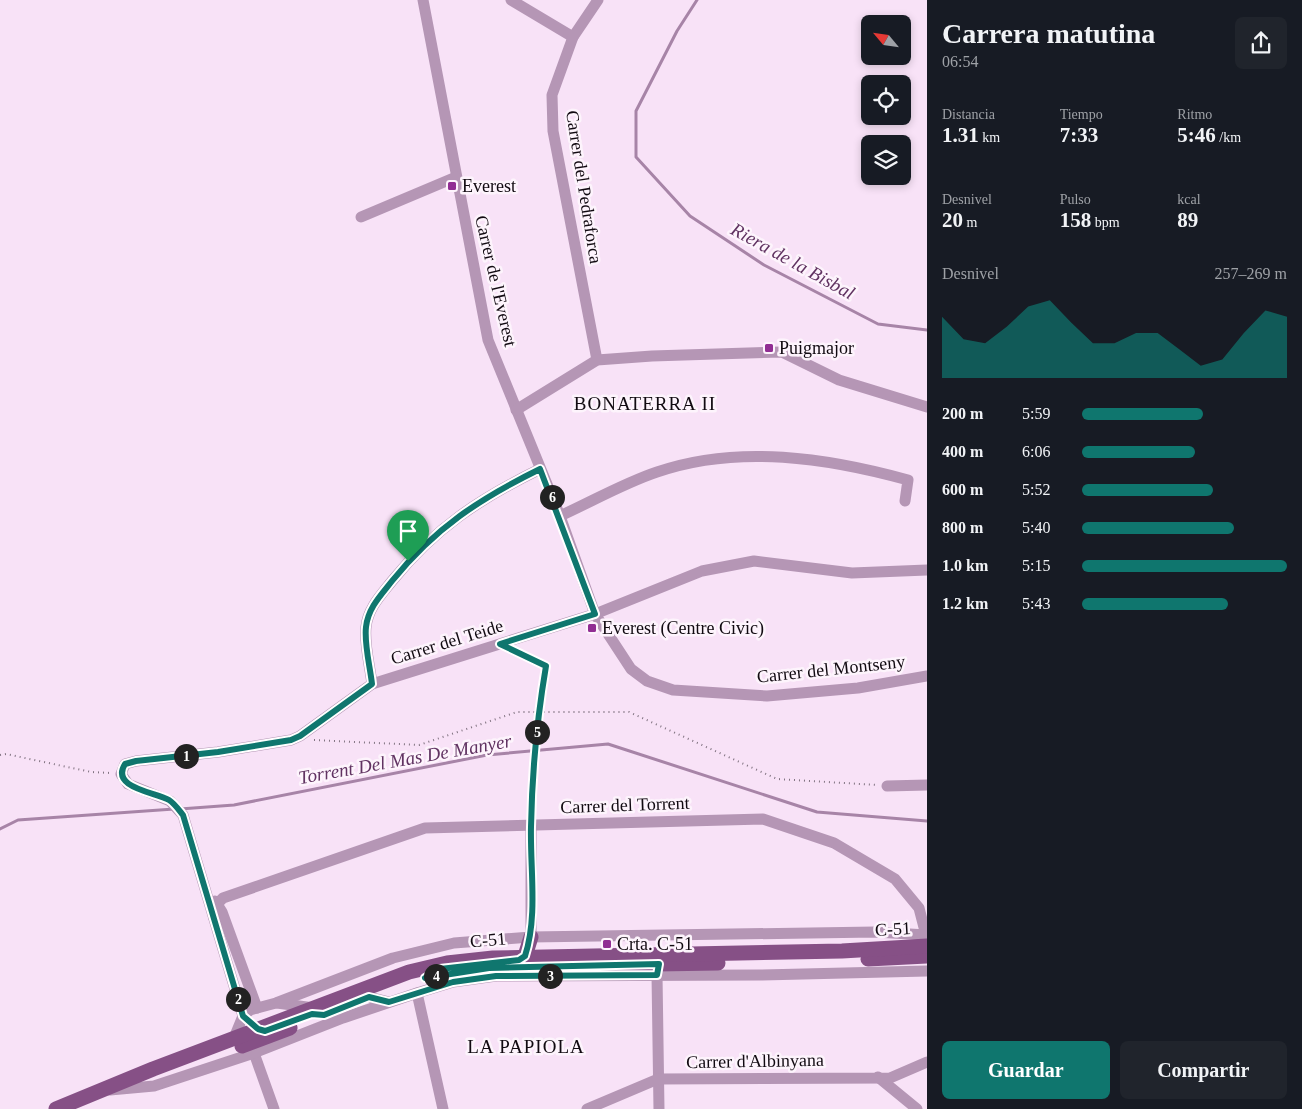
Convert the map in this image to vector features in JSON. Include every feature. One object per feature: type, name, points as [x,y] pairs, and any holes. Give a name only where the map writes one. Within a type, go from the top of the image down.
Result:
[{"type":"main road","points":[[425,978],[440,969],[510,962],[525,956],[531,937]]},
{"type":"main road","name":"C-51","points":[[56,1109],[258,1029],[265,1031],[312,1014],[409,972],[447,963],[525,956],[762,953],[926,945]]},
{"type":"main road","name":"C-51","points":[[105,1091],[152,1078],[319,1011],[425,978],[489,968],[658,970],[802,962],[926,945]]},
{"type":"main road","points":[[658,970],[668,959],[744,958],[762,953]]},
{"type":"street","name":"Carrer de l'Everest","points":[[423,0],[488,340],[560,516],[595,614]]},
{"type":"street","points":[[510,0],[573,37]]},
{"type":"street","name":"Carrer del Pedraforca","points":[[597,360],[553,131],[552,95],[573,37],[598,0]]},
{"type":"street","points":[[361,217],[456,178]]},
{"type":"street","points":[[516,410],[597,360],[652,356],[782,352],[839,380],[927,407]]},
{"type":"street","points":[[560,516],[656,472],[708,458],[780,456],[862,467],[908,480],[905,501]]},
{"type":"street","points":[[372,684],[366,627],[373,604],[408,561],[452,519],[496,490],[540,469]]},
{"type":"street","name":"Carrer del Teide","points":[[121,774],[125,764],[136,761],[218,752],[291,740],[300,736],[372,684],[595,614],[702,571],[754,561],[852,573],[927,570]]},
{"type":"street","name":"Carrer del Montseny","points":[[595,614],[631,670],[647,681],[673,690],[767,696],[858,688],[927,676]]},
{"type":"street","points":[[121,774],[128,784],[171,802],[183,815],[243,1016],[258,1029]]},
{"type":"street","points":[[887,786],[927,784]]},
{"type":"street","name":"Carrer del Torrent","points":[[220,901],[426,828],[763,819],[834,843],[895,879],[919,908],[926,945]]},
{"type":"street","points":[[531,826],[531,937]]},
{"type":"street","points":[[206,894],[220,901],[257,1008]]},
{"type":"street","points":[[214,920],[220,901]]},
{"type":"street","points":[[234,1038],[243,1016],[250,1010],[276,1003],[393,958],[454,943],[531,937],[875,932],[926,945]]},
{"type":"street","points":[[658,970],[659,1109]]},
{"type":"street","points":[[105,1091],[154,1086],[254,1052],[389,1002],[453,982],[496,976],[658,970],[927,970]]},
{"type":"street","points":[[416,993],[443,1109]]},
{"type":"street","points":[[369,997],[389,1002]]},
{"type":"street","points":[[276,1003],[319,1011]]},
{"type":"street","points":[[254,1052],[274,1109]]},
{"type":"street","name":"Carrer d'Albinyana","points":[[587,1109],[658,1079],[890,1078],[927,1062]]},
{"type":"street","points":[[878,1077],[918,1109]]},
{"type":"path","points":[[500,644],[546,666],[538,712],[531,826]]},
{"type":"path","points":[[291,740],[419,745],[518,712],[629,712],[777,779],[887,786]]},
{"type":"path","points":[[0,755],[6,754],[91,772],[121,774]]},
{"type":"waterway","name":"Riera de la Bisbal","points":[[697,0],[677,31],[636,111],[636,157],[690,216],[764,265],[878,324],[927,330]]},
{"type":"waterway","name":"Torrent Del Mas De Manyer","points":[[180,809],[234,805],[487,755],[608,744],[817,812],[927,821]]},
{"type":"waterway","name":"Torrent Del Mas De Manyer","points":[[0,829],[18,820],[174,809]]},
{"type":"place","name":"Everest","points":[[452,186]]},
{"type":"place","name":"Puigmajor","points":[[769,348]]},
{"type":"place","name":"Everest (Centre Civic)","points":[[592,628]]},
{"type":"place","name":"Crta. C-51","points":[[607,944]]},
{"type":"district","name":"BONATERRA II","points":[[645,403]]},
{"type":"district","name":"LA PAPIOLA","points":[[526,1046]]},
{"type":"route","points":[[540,469],[560,516],[595,614],[500,644],[546,666],[538,712],[531,826],[531,937],[525,956],[510,962],[440,969],[425,978],[489,968],[659,964],[657,975],[496,976],[453,982],[389,1002],[369,997],[324,1015],[312,1014],[261,1031],[243,1016],[183,815],[170,801],[128,784],[122,777],[122,770],[125,764],[136,761],[218,752],[291,740],[300,736],[372,684],[366,627],[373,604],[408,561],[452,519],[496,490],[540,469]]}]
